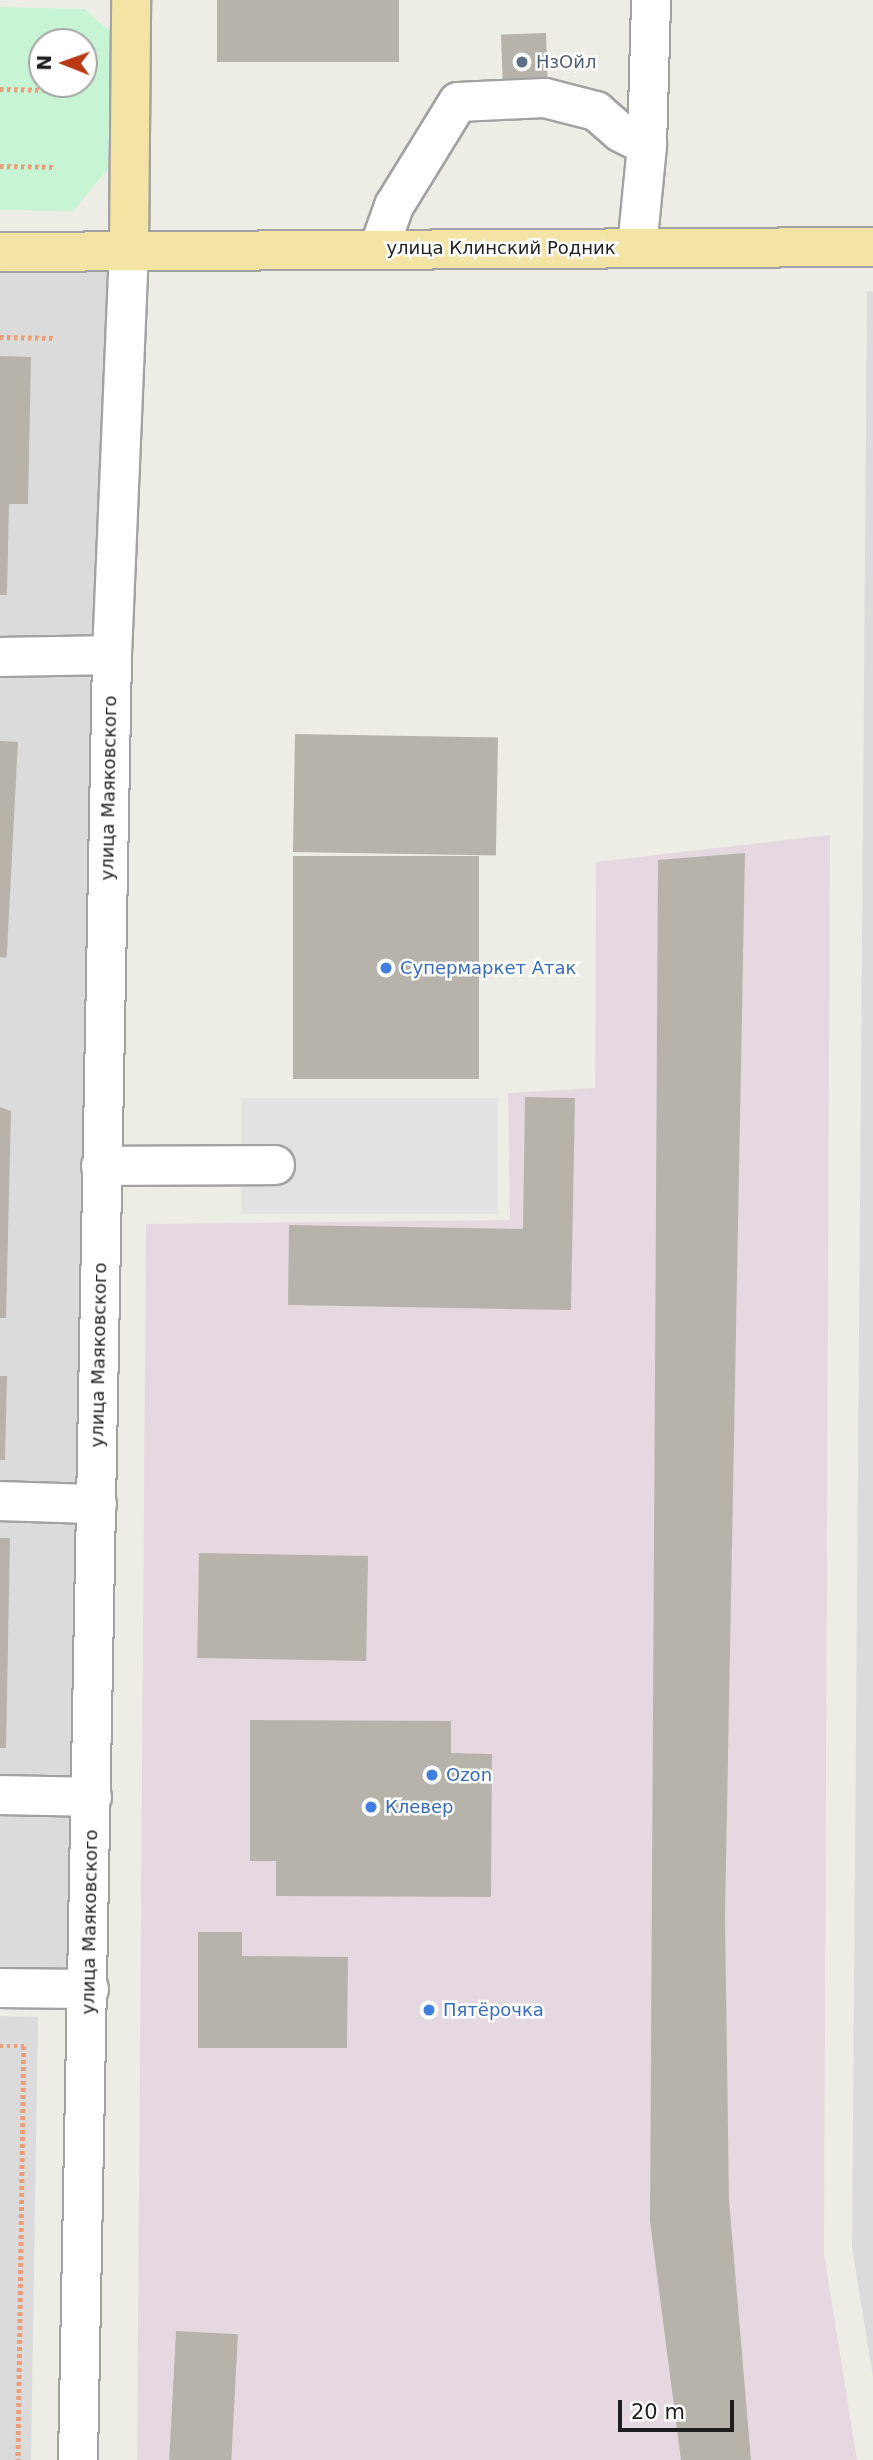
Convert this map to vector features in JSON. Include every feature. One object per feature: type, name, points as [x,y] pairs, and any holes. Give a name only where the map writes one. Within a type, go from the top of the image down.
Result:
[{"type":"main road","points":[[129,250],[131,0]]},
{"type":"main road","name":"улица Клинский Родник","points":[[0,252],[871,245]]},
{"type":"street","points":[[637,248],[647,146],[651,0]]},
{"type":"street","points":[[379,248],[394,206],[458,102],[545,98],[596,111],[647,146]]},
{"type":"street","name":"улица Маяковского","points":[[78,2460],[89,1989],[101,1166],[112,655],[129,250]]},
{"type":"street","points":[[0,657],[112,655]]},
{"type":"street","points":[[101,1166],[275,1165]]},
{"type":"street","points":[[0,1501],[97,1504]]},
{"type":"street","points":[[0,1795],[92,1797]]},
{"type":"street","points":[[0,1988],[89,1989]]},
{"type":"path","points":[[0,89],[28,90]]},
{"type":"path","points":[[0,166],[56,167]]},
{"type":"path","points":[[0,337],[54,338]]},
{"type":"path","points":[[0,2046],[24,2046],[18,2460]]},
{"type":"shaded area","points":[[0,250],[129,250],[89,1989],[0,1988]]},
{"type":"shaded area","points":[[867,291],[873,292],[873,2377],[852,2247]]},
{"type":"shaded area","points":[[830,835],[824,2254],[857,2460],[137,2460],[146,1224],[510,1220],[508,1093],[595,1088],[596,862]]},
{"type":"shaded area","points":[[241,1098],[498,1098],[498,1214],[241,1214]]},
{"type":"shaded area","points":[[0,2016],[38,2017],[31,2460],[0,2460]]},
{"type":"green space","points":[[0,7],[84,9],[110,31],[108,169],[73,211],[0,210]]},
{"type":"building","points":[[217,0],[399,0],[399,62],[217,62]]},
{"type":"building","points":[[546,33],[548,82],[503,84],[501,35]]},
{"type":"building","points":[[0,356],[31,357],[28,504],[9,504],[7,595],[0,595]]},
{"type":"building","points":[[295,734],[498,738],[496,856],[293,852]]},
{"type":"building","points":[[0,741],[18,742],[7,958],[0,957]]},
{"type":"building","points":[[745,853],[725,1916],[729,2200],[751,2460],[681,2460],[650,2221],[658,860]]},
{"type":"building","name":"Супермаркет Атак","points":[[293,856],[479,856],[479,1079],[293,1079]]},
{"type":"building","points":[[525,1097],[575,1098],[571,1310],[288,1305],[289,1225],[523,1229]]},
{"type":"building","points":[[0,1107],[11,1111],[6,1318],[0,1318]]},
{"type":"building","points":[[0,1376],[7,1376],[5,1460],[0,1460]]},
{"type":"building","points":[[0,1538],[10,1538],[6,1748],[0,1748]]},
{"type":"building","points":[[199,1553],[368,1556],[366,1661],[197,1658]]},
{"type":"building","name":"Клевер","points":[[250,1720],[451,1721],[451,1753],[492,1754],[491,1897],[276,1896],[276,1861],[250,1861]]},
{"type":"building","points":[[198,1932],[242,1932],[242,1956],[348,1957],[347,2048],[198,2048]]},
{"type":"building","points":[[176,2331],[238,2334],[231,2460],[169,2460]]},
{"type":"place","name":"НзОйл","points":[[522,62]]},
{"type":"place","name":"Супермаркет Атак","points":[[386,968]]},
{"type":"place","name":"Ozon","points":[[432,1775]]},
{"type":"place","name":"Клевер","points":[[371,1807]]},
{"type":"place","name":"Пятёрочка","points":[[429,2010]]}]
